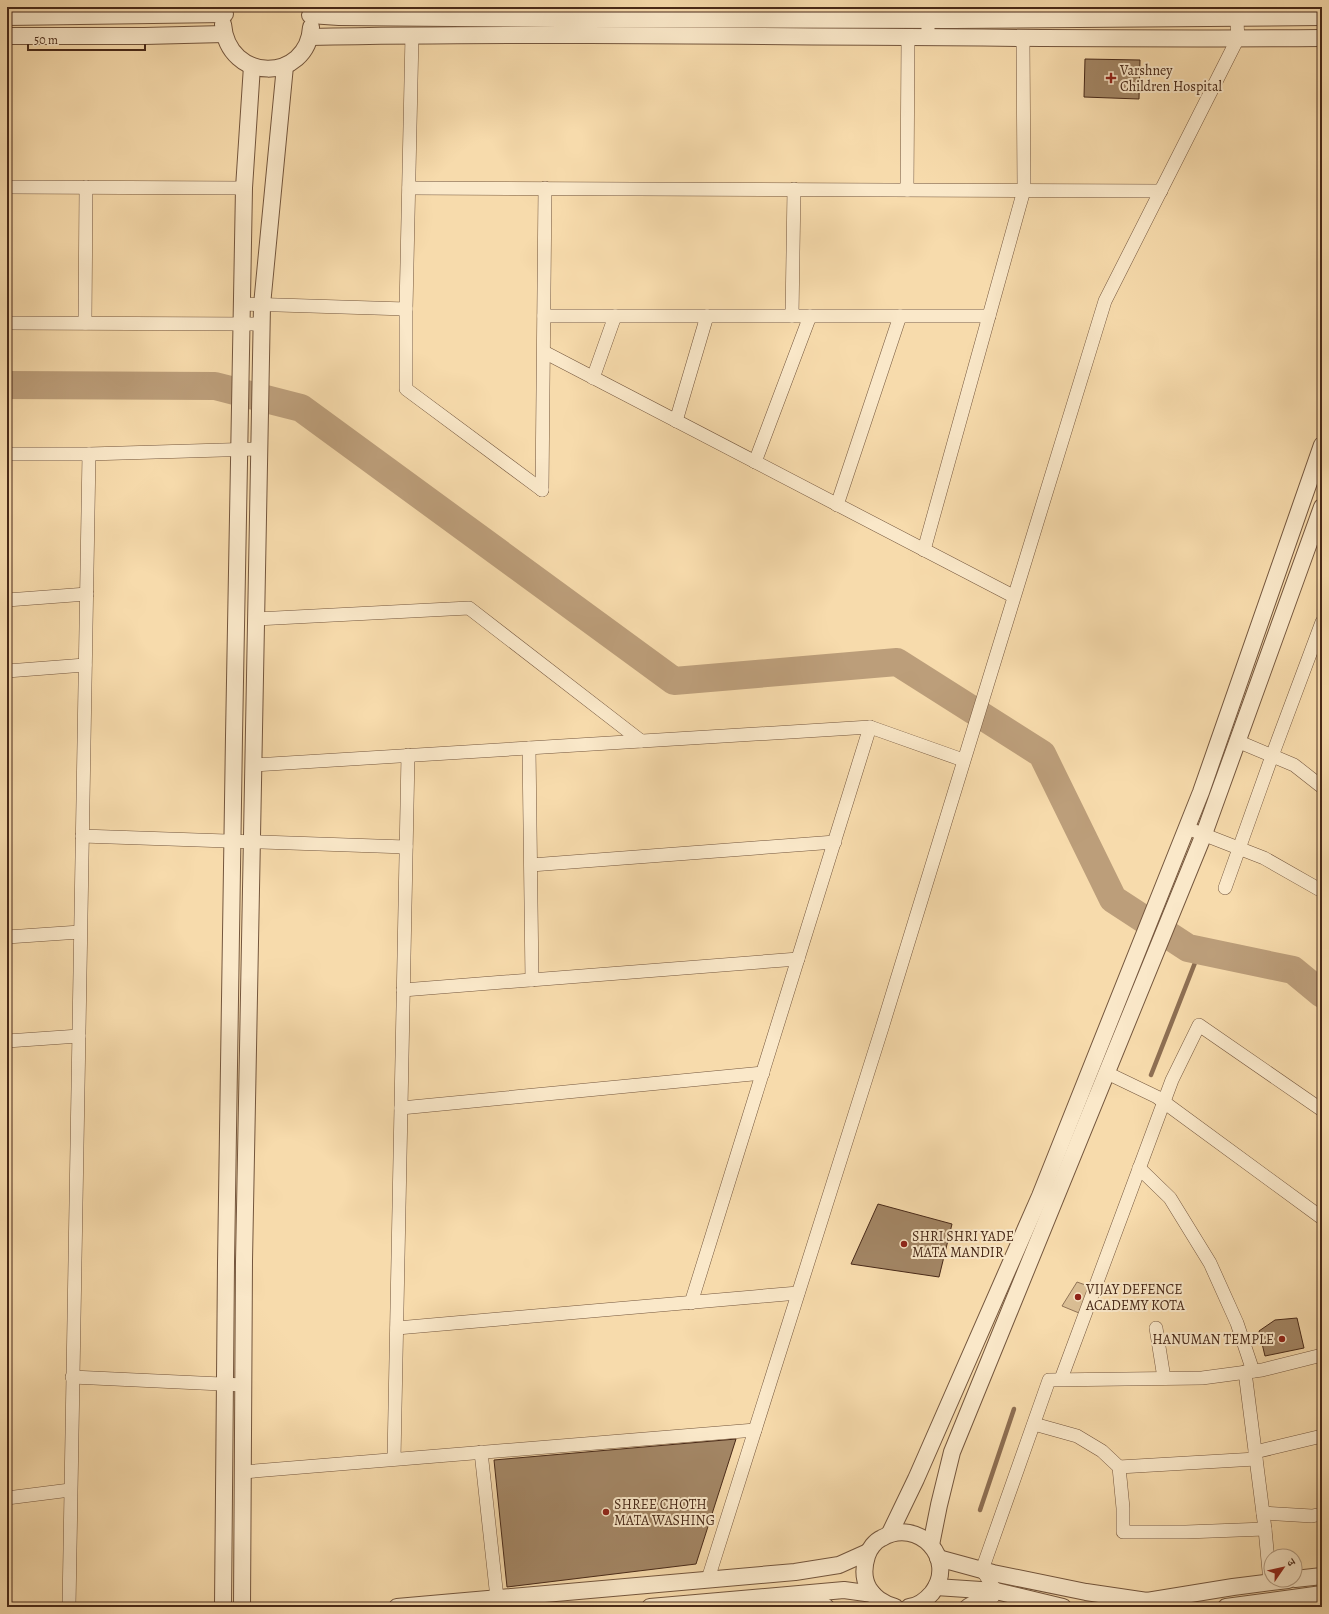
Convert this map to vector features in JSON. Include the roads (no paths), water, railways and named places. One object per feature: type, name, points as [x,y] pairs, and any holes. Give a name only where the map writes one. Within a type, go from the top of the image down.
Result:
[{"type":"street","points":[[7,16],[105,12],[226,10],[224,34],[228,45],[234,54],[242,61],[263,69],[274,69],[285,66],[296,59],[304,49],[310,37],[311,29],[308,11],[339,17],[532,13],[1237,12],[1322,17]]},
{"type":"street","points":[[708,1579],[882,1028],[1105,301],[1238,38],[1237,12]]},
{"type":"street","points":[[928,13],[928,38]]},
{"type":"street","points":[[7,36],[144,36],[224,34]]},
{"type":"street","points":[[310,37],[412,35],[1023,39],[1322,38]]},
{"type":"street","points":[[412,35],[406,309],[406,389],[542,490],[545,188]]},
{"type":"street","points":[[907,190],[908,38]]},
{"type":"street","points":[[924,550],[1024,190],[1023,39]]},
{"type":"street","points":[[223,1607],[232,842],[244,188],[252,66]]},
{"type":"street","points":[[242,1607],[244,1261],[261,330],[262,305],[285,66]]},
{"type":"street","points":[[7,187],[244,188]]},
{"type":"street","points":[[85,323],[86,187]]},
{"type":"street","points":[[409,188],[1161,191]]},
{"type":"street","points":[[792,316],[794,189]]},
{"type":"street","points":[[242,304],[406,309]]},
{"type":"street","points":[[544,316],[989,316]]},
{"type":"street","points":[[593,378],[615,316]]},
{"type":"street","points":[[676,421],[707,316]]},
{"type":"street","points":[[755,462],[810,316]]},
{"type":"street","points":[[837,505],[900,316]]},
{"type":"street","points":[[7,323],[85,323],[242,331],[261,330]]},
{"type":"street","points":[[544,352],[1014,596]]},
{"type":"street","points":[[7,454],[90,454],[259,444]]},
{"type":"street","points":[[890,1533],[916,1479],[1040,1196],[1202,792],[1296,524],[1322,445]]},
{"type":"street","points":[[69,1607],[78,1036],[90,454]]},
{"type":"street","points":[[929,1598],[940,1573],[935,1552],[938,1505],[952,1452],[1204,834],[1322,507]]},
{"type":"street","points":[[7,600],[87,594]]},
{"type":"street","points":[[256,619],[469,608],[641,741]]},
{"type":"street","points":[[1225,888],[1322,622]]},
{"type":"street","points":[[7,671],[85,665]]},
{"type":"street","points":[[254,765],[870,727],[965,755]]},
{"type":"street","points":[[691,1302],[870,727]]},
{"type":"street","points":[[1237,741],[1294,765],[1322,787]]},
{"type":"street","points":[[529,748],[532,980]]},
{"type":"street","points":[[394,1460],[408,755]]},
{"type":"street","points":[[1187,828],[1264,858],[1322,891]]},
{"type":"street","points":[[82,836],[406,847]]},
{"type":"street","points":[[531,865],[835,842]]},
{"type":"street","points":[[7,937],[80,932]]},
{"type":"street","points":[[403,990],[798,959]]},
{"type":"street","points":[[1061,1379],[1163,1103],[1172,1080],[1199,1025],[1322,1110]]},
{"type":"street","points":[[7,1041],[78,1036]]},
{"type":"street","points":[[401,1108],[763,1073]]},
{"type":"street","points":[[1107,1073],[1157,1097],[1163,1103],[1322,1218]]},
{"type":"street","points":[[1139,1168],[1170,1198],[1210,1263],[1237,1323],[1249,1372],[1255,1456],[1267,1548]]},
{"type":"street","points":[[397,1328],[798,1293]]},
{"type":"street","points":[[1156,1328],[1164,1378]]},
{"type":"street","points":[[982,1570],[1050,1380],[1202,1378],[1249,1372],[1322,1355]]},
{"type":"street","points":[[72,1377],[243,1385]]},
{"type":"street","points":[[1034,1424],[1077,1436],[1102,1451],[1119,1466],[1124,1508],[1123,1532],[1186,1532],[1265,1529]]},
{"type":"street","points":[[243,1472],[756,1430]]},
{"type":"street","points":[[1119,1466],[1255,1456],[1322,1436]]},
{"type":"street","points":[[481,1452],[497,1598]]},
{"type":"street","points":[[7,1498],[70,1490]]},
{"type":"street","points":[[1263,1513],[1312,1516],[1322,1514]]},
{"type":"street","points":[[884,1603],[865,1581],[863,1566],[868,1552],[877,1540],[890,1533],[905,1531],[919,1536],[935,1552],[982,1570],[1086,1592],[1147,1601],[1263,1583]]},
{"type":"street","points":[[397,1607],[795,1572],[839,1565],[868,1552]]},
{"type":"street","points":[[982,1570],[996,1591]]},
{"type":"street","points":[[1303,1578],[1322,1576]]},
{"type":"street","points":[[657,1607],[844,1590],[884,1603]]},
{"type":"street","points":[[968,1607],[996,1591]]},
{"type":"street","points":[[987,1607],[996,1591]]},
{"type":"street","points":[[909,1607],[914,1607],[929,1598],[996,1591],[1063,1607]]},
{"type":"street","points":[[802,1594],[811,1597],[826,1607]]},
{"type":"street","points":[[1226,1607],[1262,1605],[1322,1594]]},
{"type":"waterway","points":[[7,385],[215,386],[301,408],[674,681],[897,662],[1042,754],[1113,899],[1188,948],[1293,970],[1322,994]]},
{"type":"waterway","points":[[1151,1075],[1200,950]]},
{"type":"waterway","points":[[980,1510],[1014,1409]]},
{"type":"place","name":"Varshney Children Hospital","points":[[1111,78]]},
{"type":"place","name":"SHRI SHRI YADE MATA MANDIR","points":[[904,1244]]},
{"type":"place","name":"VIJAY DEFENCE ACADEMY KOTA","points":[[1078,1297]]},
{"type":"place","name":"HANUMAN TEMPLE","points":[[1282,1339]]},
{"type":"place","name":"SHREE CHOTH MATA WASHING","points":[[606,1512]]}]
